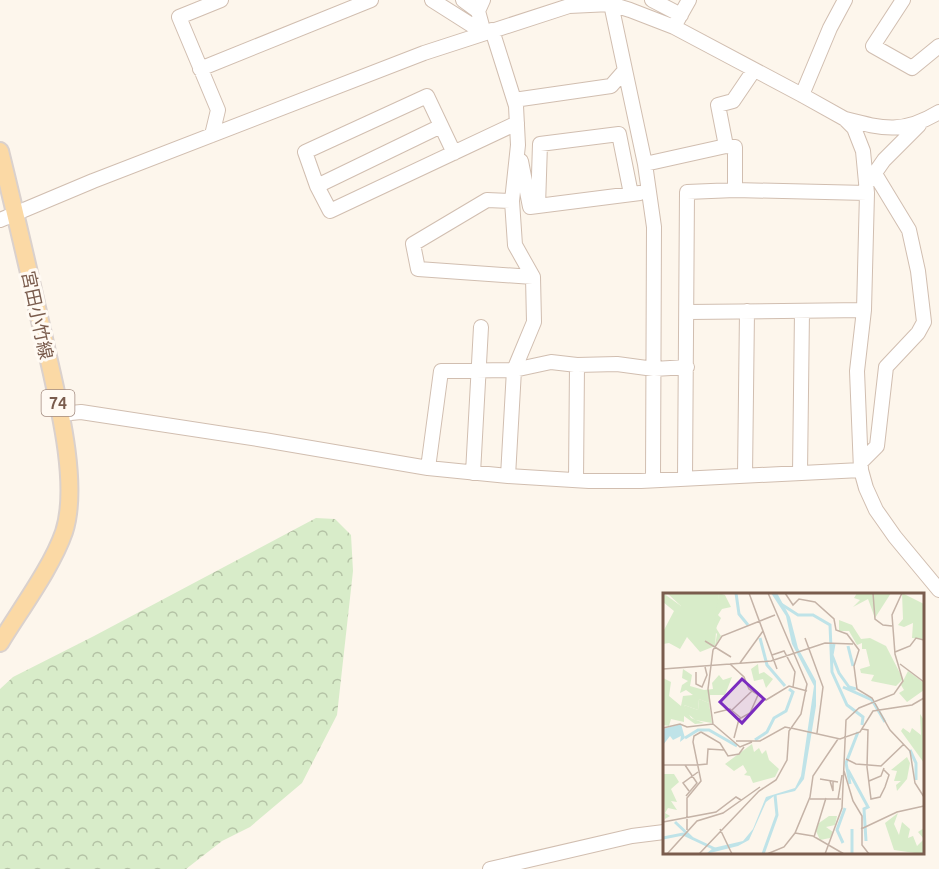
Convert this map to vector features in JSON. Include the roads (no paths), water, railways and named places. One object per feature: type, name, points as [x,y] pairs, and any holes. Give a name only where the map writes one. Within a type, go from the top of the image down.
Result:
[{"type":"main road","name":"宮田小竹線","points":[[0,151],[60,414],[66,450],[68,486],[68,512],[64,531],[55,552],[0,643]]},
{"type":"street","points":[[212,135],[218,110],[179,17],[221,0]]},
{"type":"street","points":[[200,69],[371,0]]},
{"type":"street","points":[[432,0],[488,32]]},
{"type":"street","points":[[463,0],[480,6],[514,100],[518,145],[530,207],[648,192]]},
{"type":"street","points":[[652,0],[677,21],[754,70],[845,119],[860,139],[870,184],[864,310],[857,371],[861,466],[866,488],[876,510],[939,590]]},
{"type":"street","points":[[677,21],[689,0]]},
{"type":"street","points":[[802,95],[830,28],[845,0]]},
{"type":"street","points":[[903,0],[873,46],[912,68],[939,46]]},
{"type":"street","points":[[611,4],[645,164],[654,227],[653,480]]},
{"type":"street","points":[[0,220],[93,181],[424,52],[569,6],[611,4],[677,21]]},
{"type":"street","points":[[514,100],[611,86],[625,70]]},
{"type":"street","points":[[726,146],[718,105],[733,101],[754,70]]},
{"type":"street","points":[[454,153],[428,96],[305,152],[317,186],[330,211],[454,153],[517,123]]},
{"type":"street","points":[[845,119],[890,128],[904,128],[920,123],[939,112]]},
{"type":"street","points":[[870,184],[898,144],[920,123]]},
{"type":"street","points":[[317,186],[441,126]]},
{"type":"street","points":[[538,206],[540,144],[619,134],[631,194]]},
{"type":"street","points":[[508,476],[514,370],[534,322],[533,277],[515,245],[512,201],[518,145]]},
{"type":"street","points":[[645,164],[726,146],[735,147],[735,190]]},
{"type":"street","points":[[685,478],[688,312],[687,192],[870,184]]},
{"type":"street","points":[[60,414],[81,412],[103,415],[428,468],[508,476],[576,480],[653,480],[800,473],[861,466],[877,446],[886,368],[918,333],[924,322],[918,271],[909,230],[870,184]]},
{"type":"street","points":[[512,201],[487,200],[413,244],[418,269],[533,277]]},
{"type":"street","points":[[688,312],[864,310]]},
{"type":"street","points":[[745,475],[747,311]]},
{"type":"street","points":[[800,473],[802,311]]},
{"type":"street","points":[[473,473],[481,327]]},
{"type":"street","points":[[428,468],[441,371],[514,370],[551,362],[577,365],[617,364],[654,369],[687,367]]},
{"type":"street","points":[[576,480],[577,365]]},
{"type":"street","points":[[490,869],[632,836],[663,832]]}]
